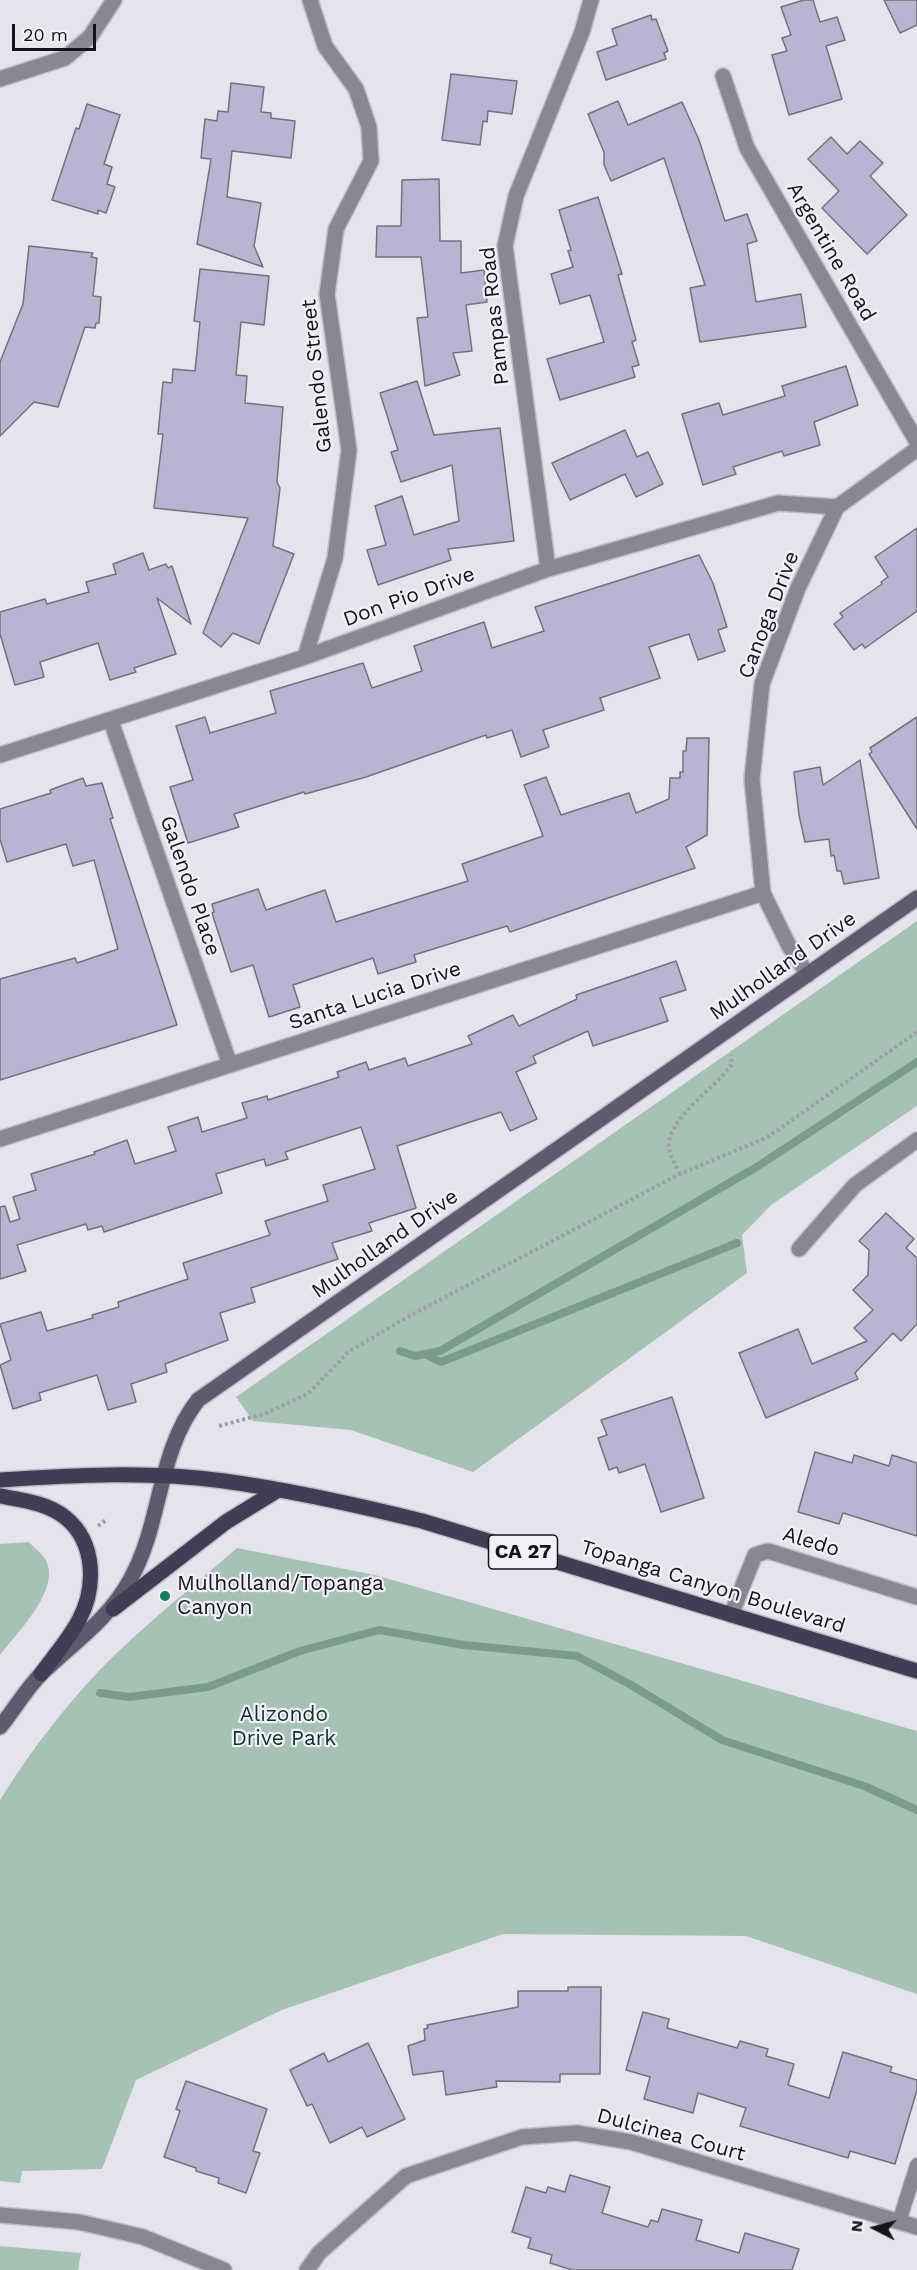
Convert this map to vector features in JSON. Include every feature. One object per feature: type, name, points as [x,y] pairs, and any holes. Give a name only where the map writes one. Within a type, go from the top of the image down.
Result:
[{"type":"main road","name":"Mulholland Drive","points":[[0,1727],[41,1674],[113,1609],[140,1559],[164,1476],[182,1425],[198,1400],[917,898]]},
{"type":"main road","name":"Topanga Canyon Boulevard","points":[[0,1480],[81,1475],[164,1476],[223,1481],[278,1490],[422,1521],[917,1671]]},
{"type":"main road","points":[[113,1609],[226,1522],[278,1490]]},
{"type":"main road","points":[[0,1496],[38,1503],[65,1517],[81,1536],[88,1553],[91,1572],[88,1594],[79,1620],[41,1674]]},
{"type":"street","points":[[0,79],[65,58],[90,37],[114,0]]},
{"type":"street","name":"Galendo Street","points":[[305,657],[334,558],[349,450],[327,294],[336,229],[371,161],[369,127],[356,89],[325,46],[310,0]]},
{"type":"street","name":"Pampas Road","points":[[548,569],[505,246],[516,196],[582,32],[591,0]]},
{"type":"street","name":"Argentine Road","points":[[723,76],[747,148],[917,442]]},
{"type":"street","name":"Canoga Drive","points":[[807,975],[789,946],[764,893],[752,779],[762,684],[798,588],[837,507],[917,449]]},
{"type":"street","name":"Don Pio Drive","points":[[0,755],[305,657],[548,569],[778,503],[837,507]]},
{"type":"street","name":"Galendo Place","points":[[111,721],[230,1065]]},
{"type":"street","name":"Santa Lucia Drive","points":[[0,1140],[764,893]]},
{"type":"street","points":[[799,1249],[855,1185],[917,1140]]},
{"type":"street","name":"Aledo","points":[[731,1615],[755,1555],[768,1551],[917,1597]]},
{"type":"street","name":"Dulcinea Court","points":[[307,2270],[319,2253],[406,2176],[522,2137],[577,2133],[631,2142],[917,2227]]},
{"type":"street","points":[[0,2215],[79,2222],[143,2237],[224,2270]]},
{"type":"lane","points":[[899,2222],[917,2165]]},
{"type":"path","points":[[680,1174],[669,1149],[671,1134],[684,1114],[723,1079],[732,1064],[727,1031]]},
{"type":"path","points":[[219,1426],[264,1414],[308,1394],[348,1352],[411,1315],[680,1174],[768,1137],[917,1032]]},
{"type":"green space","points":[[917,921],[917,1106],[771,1205],[742,1235],[747,1273],[473,1472],[351,1430],[253,1421],[236,1397]]},
{"type":"green space","points":[[29,1542],[45,1559],[49,1571],[48,1583],[35,1610],[0,1655],[0,1544]]},
{"type":"green space","name":"Alizondo Drive Park","points":[[237,1548],[375,1575],[917,1731],[917,1994],[746,1936],[503,1934],[282,2010],[136,2080],[102,2169],[22,2171],[20,2183],[0,2181],[0,1800],[25,1762],[87,1683],[148,1624]]},
{"type":"green space","points":[[0,2246],[81,2253],[78,2270],[0,2270]]},
{"type":"building","points":[[804,0],[813,0],[820,22],[837,17],[845,40],[826,46],[842,99],[789,115],[772,55],[787,51],[782,38],[791,35],[781,7]]},
{"type":"building","points":[[884,0],[917,0],[917,25],[900,33]]},
{"type":"building","points":[[651,15],[652,20],[656,19],[668,51],[664,53],[666,59],[606,80],[597,52],[617,45],[612,29]]},
{"type":"building","points":[[451,74],[517,81],[512,114],[488,111],[487,122],[483,121],[480,145],[442,140]]},
{"type":"building","points":[[231,83],[264,87],[261,112],[271,113],[271,118],[295,121],[291,158],[232,151],[227,197],[261,203],[254,246],[263,267],[197,244],[211,159],[201,158],[205,119],[217,121],[218,111],[228,112]]},
{"type":"building","points":[[618,101],[628,125],[682,102],[699,140],[725,221],[747,214],[757,241],[747,244],[756,302],[801,294],[806,327],[700,342],[690,288],[705,285],[664,158],[611,181],[604,165],[604,152],[588,114]]},
{"type":"building","points":[[87,104],[120,115],[104,164],[112,167],[107,184],[115,187],[106,213],[98,210],[98,214],[52,200],[76,128],[79,129]]},
{"type":"building","points":[[831,137],[847,154],[860,141],[883,163],[870,176],[907,215],[867,254],[822,208],[839,191],[808,159]]},
{"type":"building","points":[[439,179],[440,241],[461,241],[461,273],[484,270],[487,302],[466,305],[472,351],[453,353],[460,375],[425,386],[417,318],[428,317],[421,257],[376,257],[377,226],[401,226],[402,180]]},
{"type":"building","points":[[598,197],[622,274],[618,275],[636,340],[632,342],[639,365],[632,367],[635,377],[560,400],[547,359],[604,342],[590,295],[560,304],[551,274],[573,267],[568,251],[571,250],[559,210]]},
{"type":"building","points":[[29,246],[93,253],[91,257],[97,258],[93,296],[101,297],[99,323],[96,323],[95,328],[85,327],[58,407],[34,402],[0,436],[0,362],[23,304]]},
{"type":"building","points":[[200,269],[269,276],[264,325],[241,322],[236,375],[247,376],[245,403],[283,407],[277,482],[280,488],[273,546],[294,554],[259,644],[233,633],[221,647],[203,633],[248,518],[154,508],[163,434],[158,434],[163,382],[172,383],[173,369],[195,371],[200,322],[194,321]]},
{"type":"building","points":[[846,366],[858,405],[814,422],[820,445],[784,456],[782,451],[733,467],[736,474],[703,485],[682,414],[719,403],[723,415],[785,396],[782,386]]},
{"type":"building","points":[[417,381],[434,435],[500,428],[514,541],[448,549],[451,560],[378,585],[367,550],[386,545],[375,506],[402,496],[414,535],[459,521],[452,465],[401,482],[391,452],[398,450],[380,393]]},
{"type":"building","points":[[625,430],[637,457],[648,452],[663,484],[636,497],[625,474],[570,500],[552,463]]},
{"type":"building","points":[[917,528],[917,611],[865,648],[862,644],[854,650],[834,624],[843,617],[840,613],[882,584],[881,582],[888,577],[875,557]]},
{"type":"building","points":[[143,553],[149,570],[166,564],[168,568],[172,566],[191,624],[157,598],[176,654],[134,668],[136,672],[110,680],[98,643],[40,662],[44,677],[15,685],[0,634],[0,612],[45,599],[47,604],[89,592],[86,582],[116,574],[113,564]]},
{"type":"building","points":[[699,555],[713,583],[727,627],[718,630],[725,651],[698,660],[689,634],[649,647],[660,678],[600,698],[604,710],[543,730],[549,747],[521,757],[512,730],[487,738],[486,735],[366,777],[305,794],[304,792],[234,814],[239,827],[188,843],[170,787],[193,780],[176,726],[205,717],[210,733],[276,713],[270,691],[363,663],[372,688],[422,671],[414,646],[484,622],[492,648],[544,631],[535,607]]},
{"type":"building","points":[[917,717],[917,829],[869,754],[872,752],[870,748]]},
{"type":"building","points":[[687,738],[709,738],[707,835],[686,847],[695,868],[510,932],[507,926],[414,955],[416,962],[378,974],[373,958],[293,985],[300,1007],[269,1017],[253,965],[231,972],[212,913],[214,912],[212,904],[258,889],[266,910],[325,890],[336,922],[468,881],[462,864],[543,836],[524,785],[546,777],[561,815],[629,793],[636,813],[669,799],[670,778],[680,778],[680,772],[683,772],[683,751],[686,751]]},
{"type":"building","points":[[860,760],[879,878],[844,884],[841,871],[837,871],[834,855],[831,856],[829,839],[805,842],[794,772],[820,767],[823,785]]},
{"type":"building","points":[[83,778],[86,786],[102,783],[113,818],[110,819],[177,1025],[0,1080],[0,979],[75,958],[77,963],[118,949],[94,860],[73,866],[66,844],[7,862],[0,839],[0,809],[51,793],[50,790]]},
{"type":"building","points":[[676,961],[686,990],[660,998],[668,1021],[593,1046],[588,1031],[533,1056],[536,1063],[516,1072],[537,1119],[510,1131],[501,1112],[397,1146],[416,1208],[369,1223],[372,1231],[332,1243],[338,1259],[251,1288],[255,1302],[220,1313],[228,1340],[165,1364],[167,1372],[131,1384],[136,1402],[108,1410],[97,1375],[39,1393],[41,1400],[13,1409],[0,1365],[11,1360],[0,1324],[41,1312],[47,1331],[93,1318],[92,1315],[119,1307],[118,1302],[188,1279],[183,1263],[270,1235],[265,1221],[328,1201],[323,1185],[375,1169],[361,1127],[285,1152],[288,1159],[266,1166],[264,1159],[216,1174],[222,1193],[104,1232],[102,1226],[88,1230],[86,1224],[17,1245],[26,1271],[0,1279],[0,1207],[5,1206],[10,1222],[20,1219],[13,1197],[36,1190],[31,1174],[95,1154],[94,1152],[127,1140],[135,1164],[176,1151],[168,1127],[198,1117],[202,1132],[247,1118],[242,1103],[267,1096],[268,1100],[339,1077],[337,1072],[366,1062],[369,1070],[405,1058],[408,1066],[472,1044],[468,1036],[513,1015],[519,1026],[577,999],[576,995]]},
{"type":"building","points":[[886,1213],[914,1239],[906,1248],[917,1258],[917,1324],[901,1341],[893,1333],[855,1373],[858,1379],[766,1418],[739,1353],[798,1329],[812,1364],[867,1341],[854,1328],[873,1310],[853,1290],[868,1275],[869,1250],[859,1241]]},
{"type":"building","points":[[672,1397],[704,1498],[661,1512],[645,1464],[619,1473],[617,1467],[609,1470],[598,1438],[607,1435],[601,1420]]},
{"type":"building","points":[[815,1452],[852,1463],[854,1455],[889,1466],[892,1455],[917,1463],[917,1536],[843,1513],[839,1524],[798,1512]]},
{"type":"building","points":[[568,1987],[601,1987],[600,2074],[560,2074],[560,2082],[496,2081],[497,2087],[446,2095],[443,2071],[413,2075],[408,2046],[425,2040],[424,2029],[428,2028],[427,2025],[518,2007],[518,1991],[568,1991]]},
{"type":"building","points":[[643,2012],[669,2019],[667,2028],[737,2048],[740,2041],[768,2049],[766,2056],[794,2064],[788,2085],[829,2098],[843,2052],[892,2067],[890,2072],[917,2080],[917,2090],[895,2164],[850,2151],[848,2158],[740,2126],[746,2108],[698,2093],[693,2113],[644,2099],[650,2077],[626,2070]]},
{"type":"building","points":[[368,2043],[405,2119],[367,2137],[362,2127],[330,2143],[312,2104],[307,2106],[290,2070],[324,2053],[328,2062]]},
{"type":"building","points":[[186,2081],[267,2109],[253,2151],[260,2153],[246,2193],[218,2183],[219,2178],[164,2157],[180,2111],[176,2109]]},
{"type":"building","points":[[570,2175],[610,2187],[602,2213],[648,2227],[651,2220],[658,2222],[662,2209],[702,2220],[696,2240],[739,2253],[745,2233],[799,2249],[792,2270],[572,2270],[550,2263],[552,2255],[528,2248],[531,2238],[512,2232],[526,2187],[546,2193],[548,2187],[565,2192]]},
{"type":"waterway","points":[[400,1351],[415,1356],[440,1351],[755,1168],[917,1062]]},
{"type":"waterway","points":[[424,1354],[441,1362],[737,1243]]},
{"type":"waterway","points":[[100,1693],[129,1697],[208,1687],[300,1651],[379,1630],[464,1645],[577,1656],[631,1685],[722,1740],[864,1786],[917,1810]]},
{"type":"place","name":"Mulholland/Topanga Canyon","points":[[165,1596]]}]
